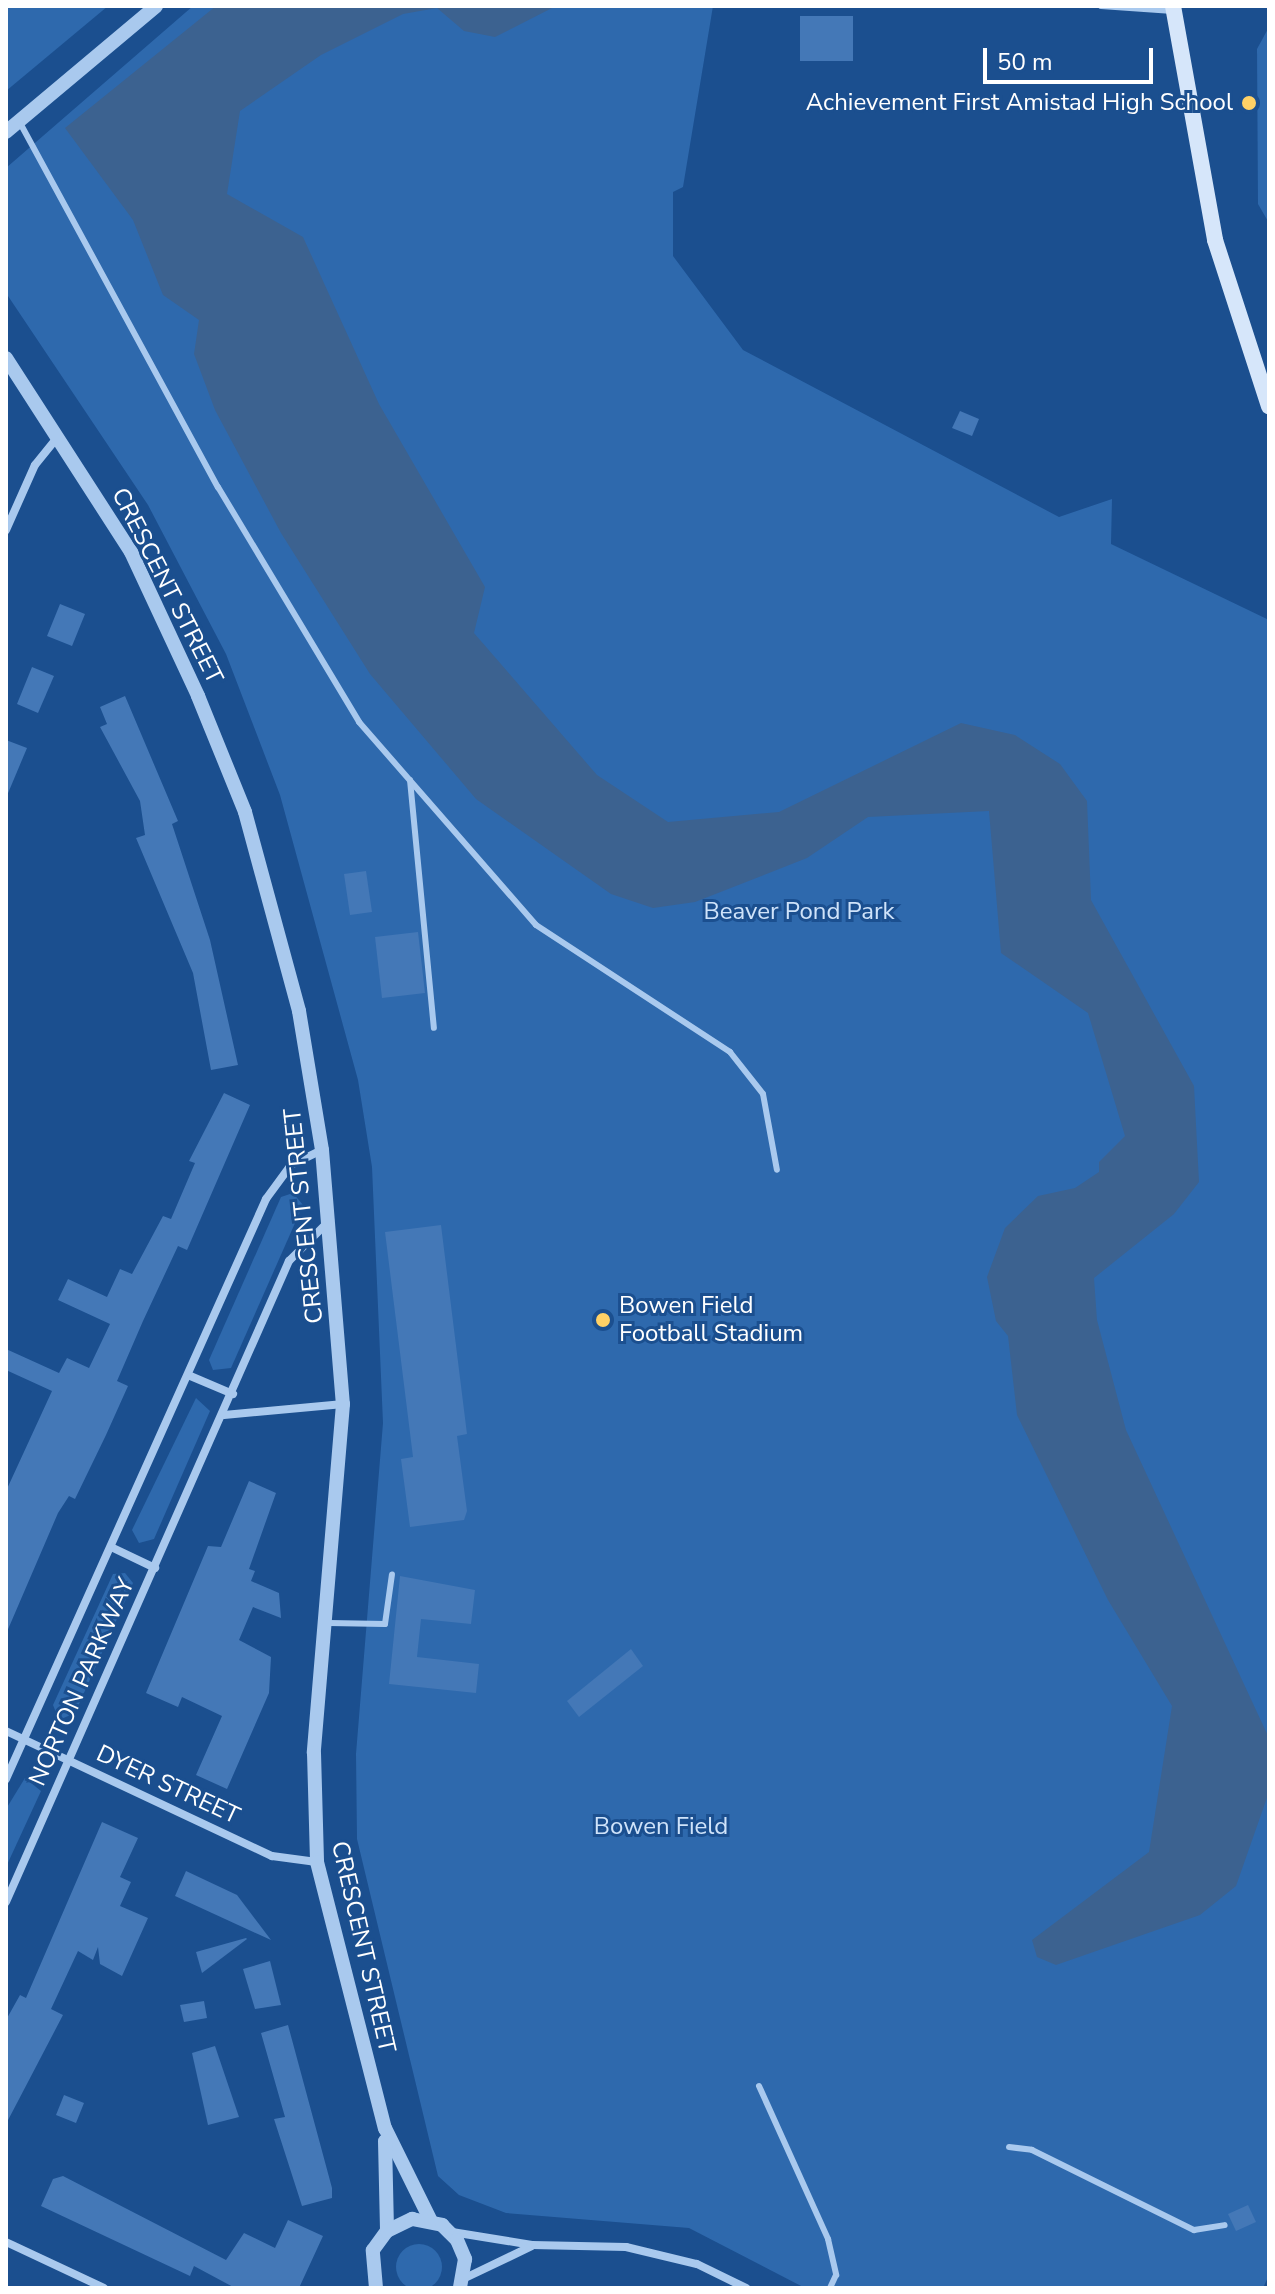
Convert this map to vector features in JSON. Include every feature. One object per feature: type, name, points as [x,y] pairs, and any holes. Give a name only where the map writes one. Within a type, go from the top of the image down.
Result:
[{"type":"main road","points":[[1173,8],[1215,240],[1269,406]]},
{"type":"street","points":[[6,132],[156,6]]},
{"type":"street","name":"CRESCENT STREET","points":[[6,358],[131,552],[245,812],[299,1011],[330,1220],[343,1404],[329,1623],[314,1753],[317,1862],[385,2128],[431,2221]]},
{"type":"street","points":[[6,530],[35,465],[58,436]]},
{"type":"street","name":"NORTON PARKWAY","points":[[6,1779],[278,1178],[322,1150]]},
{"type":"street","name":"NORTON PARKWAY","points":[[6,1902],[224,1415],[289,1261],[330,1220]]},
{"type":"street","points":[[188,1375],[233,1394]]},
{"type":"street","points":[[224,1415],[343,1404]]},
{"type":"street","name":"NORTON PARKWAY","points":[[111,1547],[155,1568]]},
{"type":"street","name":"DYER STREET","points":[[6,1731],[272,1856],[317,1862]]},
{"type":"street","name":"CRESCENT STREET","points":[[385,2128],[387,2231]]},
{"type":"street","points":[[374,2287],[373,2250],[387,2231],[412,2219],[431,2221],[450,2232],[532,2245],[636,2249],[697,2264],[746,2288]]},
{"type":"street","points":[[450,2232],[462,2249],[462,2284],[532,2245]]},
{"type":"street","points":[[6,2242],[104,2288]]},
{"type":"lane","points":[[1101,6],[1173,8]]},
{"type":"lane","points":[[19,121],[316,653],[359,722],[536,925],[730,1052],[763,1094],[777,1170]]},
{"type":"lane","points":[[410,780],[434,1028]]},
{"type":"lane","points":[[329,1623],[385,1624],[392,1574]]},
{"type":"lane","points":[[759,2086],[828,2239],[836,2275],[830,2288]]},
{"type":"lane","points":[[1009,2147],[1032,2150],[1194,2230],[1225,2225]]},
{"type":"green space","points":[[6,6],[108,6],[6,91]]},
{"type":"green space","name":"Beaver Pond Park","points":[[193,6],[713,6],[683,187],[673,192],[673,256],[743,350],[1059,517],[1112,499],[1111,544],[1269,620],[1269,2275],[1263,2288],[805,2288],[689,2228],[506,2213],[459,2195],[438,2176],[357,1839],[356,1754],[383,1423],[372,1167],[358,1080],[280,795],[226,654],[148,505],[6,293],[6,168]]},
{"type":"green space","points":[[1269,27],[1269,223],[1258,204],[1257,49]]},
{"type":"green space","points":[[293,1193],[303,1205],[231,1368],[213,1370],[209,1360],[281,1197]]},
{"type":"green space","points":[[196,1398],[210,1411],[154,1539],[139,1543],[132,1530]]},
{"type":"green space","points":[[125,1573],[133,1583],[75,1713],[59,1720],[53,1705],[113,1574]]},
{"type":"green space","points":[[25,1778],[41,1791],[6,1867],[6,1809]]},
{"type":"green space","points":[[419,2244],[428,2245],[435,2251],[441,2258],[441,2276],[435,2283],[428,2289],[419,2290],[410,2289],[403,2283],[397,2276],[396,2267],[397,2258],[403,2251],[410,2245]]},
{"type":"shaded area","points":[[216,6],[556,6],[495,37],[464,31],[437,8],[403,14],[321,55],[240,111],[227,194],[303,237],[379,404],[485,587],[474,633],[597,775],[668,822],[779,812],[961,723],[1015,735],[1060,764],[1087,801],[1091,900],[1194,1086],[1199,1182],[1174,1214],[1094,1278],[1097,1320],[1126,1430],[1269,1738],[1269,1792],[1236,1886],[1200,1915],[1056,1965],[1037,1957],[1032,1940],[1149,1852],[1172,1706],[1108,1600],[1017,1415],[1008,1336],[996,1321],[987,1277],[1005,1228],[1038,1196],[1075,1188],[1099,1172],[1099,1162],[1125,1136],[1088,1013],[1001,953],[989,811],[868,817],[807,858],[695,902],[653,908],[611,894],[476,799],[370,674],[281,533],[215,410],[194,354],[199,320],[163,295],[133,220],[65,128]]},
{"type":"building","points":[[800,16],[853,16],[853,61],[800,61]]},
{"type":"building","points":[[960,411],[979,419],[972,436],[952,428]]},
{"type":"building","points":[[60,604],[85,614],[72,646],[47,636]]},
{"type":"building","points":[[32,667],[54,676],[38,713],[17,704]]},
{"type":"building","points":[[125,696],[178,821],[172,824],[210,940],[238,1065],[211,1070],[193,973],[136,838],[145,835],[140,801],[100,727],[107,724],[100,707]]},
{"type":"building","points":[[6,740],[27,748],[6,798]]},
{"type":"building","points":[[366,871],[372,912],[350,915],[344,874]]},
{"type":"building","points":[[418,932],[425,993],[382,998],[375,937]]},
{"type":"building","points":[[224,1093],[250,1105],[187,1250],[178,1246],[143,1321],[117,1381],[128,1386],[106,1435],[75,1499],[69,1496],[58,1513],[6,1634],[6,1491],[52,1391],[6,1370],[6,1349],[59,1373],[67,1358],[89,1368],[110,1324],[58,1300],[68,1279],[107,1297],[120,1269],[132,1274],[163,1216],[171,1219],[195,1163],[189,1161]]},
{"type":"building","points":[[441,1225],[467,1434],[457,1436],[467,1511],[464,1520],[410,1527],[401,1459],[413,1457],[385,1232]]},
{"type":"building","points":[[249,1481],[276,1493],[249,1569],[255,1571],[251,1581],[279,1593],[281,1618],[253,1607],[239,1640],[271,1657],[269,1693],[227,1789],[196,1775],[222,1716],[182,1697],[178,1707],[146,1693],[208,1546],[221,1547]]},
{"type":"building","points":[[400,1576],[475,1590],[471,1624],[421,1619],[417,1657],[479,1664],[476,1693],[389,1684]]},
{"type":"building","points":[[631,1649],[643,1666],[579,1717],[567,1701]]},
{"type":"building","points":[[102,1822],[138,1838],[120,1877],[131,1882],[120,1906],[148,1918],[122,1976],[100,1964],[98,1947],[93,1960],[78,1951],[51,2009],[63,2015],[6,2124],[6,2020],[20,1995],[26,1998]]},
{"type":"building","points":[[186,1871],[237,1895],[271,1940],[175,1896]]},
{"type":"building","points":[[247,1939],[202,1973],[196,1952]]},
{"type":"building","points":[[270,1961],[281,2005],[255,2009],[243,1969]]},
{"type":"building","points":[[204,2001],[207,2018],[184,2022],[180,2005]]},
{"type":"building","points":[[288,2025],[332,2188],[332,2198],[302,2206],[274,2119],[285,2117],[261,2033]]},
{"type":"building","points":[[215,2046],[239,2117],[208,2125],[192,2053]]},
{"type":"building","points":[[64,2095],[84,2103],[76,2123],[56,2115]]},
{"type":"building","points":[[63,2176],[226,2260],[244,2233],[275,2248],[288,2220],[323,2236],[299,2288],[235,2288],[194,2266],[190,2276],[41,2206],[53,2179]]},
{"type":"building","points":[[1248,2205],[1256,2222],[1236,2231],[1228,2214]]},
{"type":"place","name":"Achievement First Amistad High School","points":[[1249,103]]},
{"type":"place","name":"Bowen Field Football Stadium","points":[[603,1320]]},
{"type":"park label","name":"Bowen Field","points":[[661,1827]]}]
